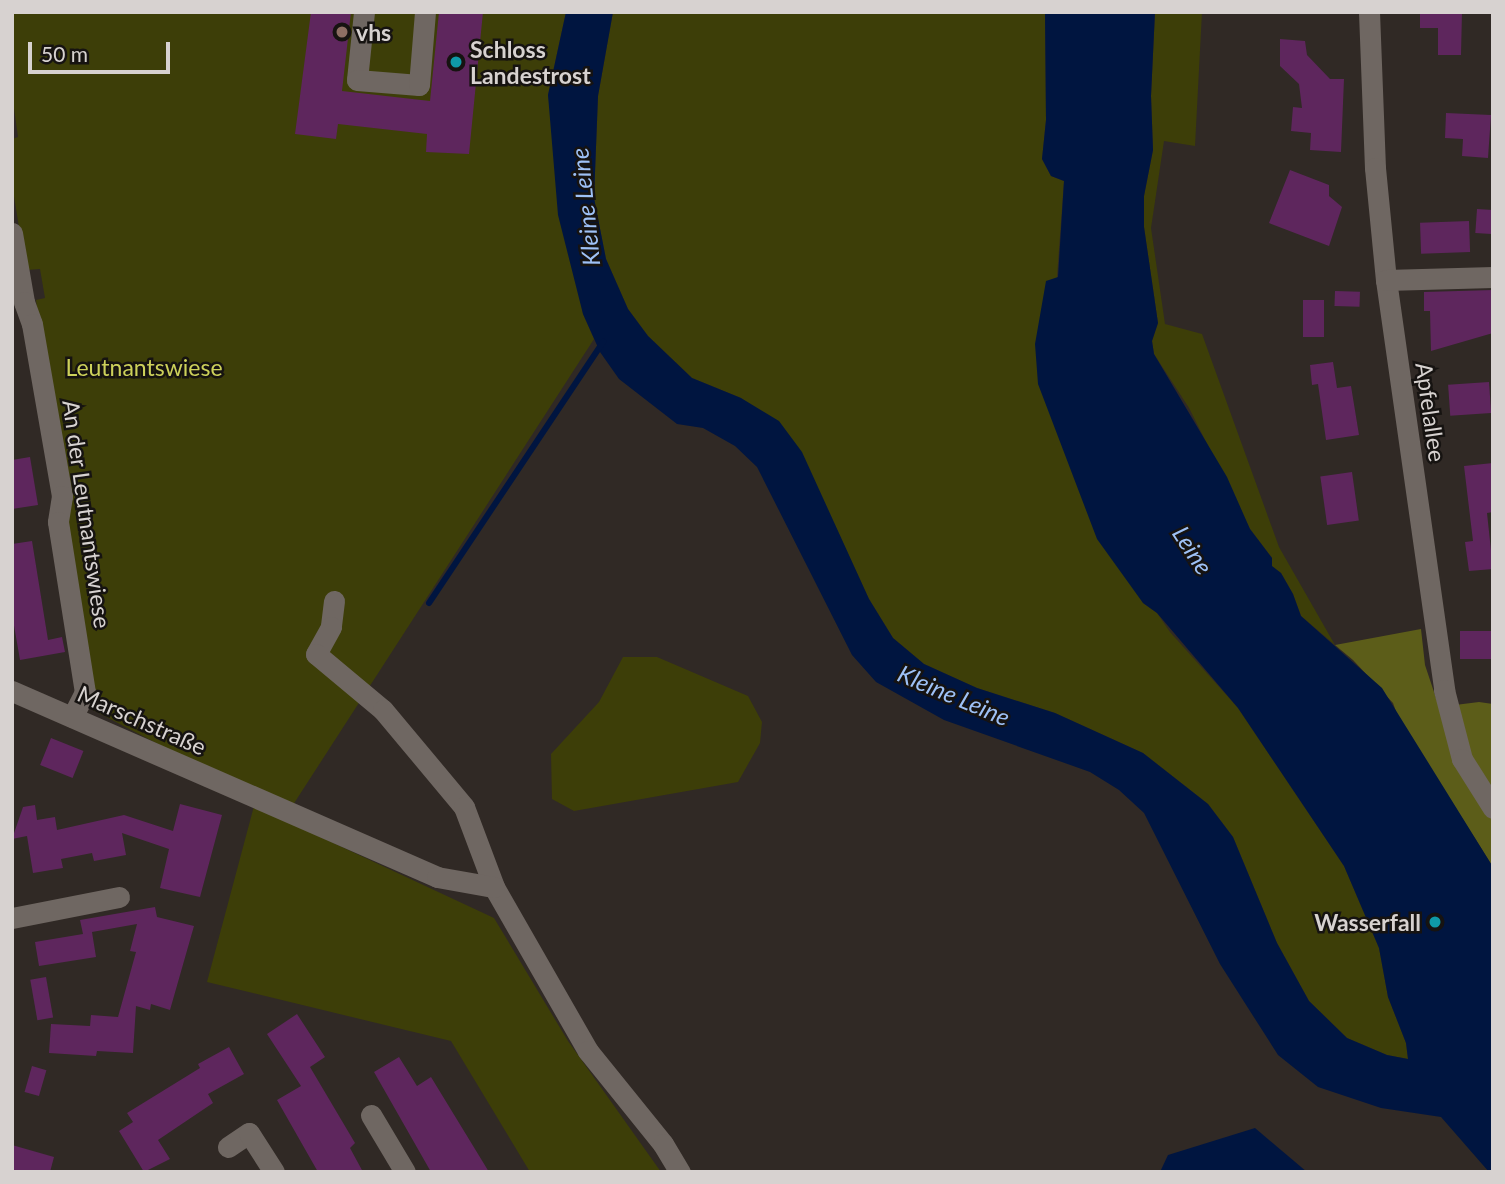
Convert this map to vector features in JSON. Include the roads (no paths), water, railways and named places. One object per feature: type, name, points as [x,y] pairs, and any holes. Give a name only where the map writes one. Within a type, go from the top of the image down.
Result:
[{"type":"street","points":[[364,12],[357,80],[419,85],[425,12]]},
{"type":"street","name":"Apfelallee","points":[[1369,12],[1375,168],[1386,280],[1444,690],[1462,759],[1493,807]]},
{"type":"street","name":"An der Leutnantswiese","points":[[12,233],[24,302],[32,324],[62,496],[58,522],[85,692],[72,717]]},
{"type":"street","points":[[1386,280],[1493,277]]},
{"type":"street","points":[[334,601],[331,627],[316,654],[383,710],[464,807],[494,887],[588,1051],[663,1144],[680,1172]]},
{"type":"street","name":"Marschstraße","points":[[12,691],[436,877],[494,887]]},
{"type":"street","points":[[12,918],[120,897]]},
{"type":"street","points":[[371,1115],[405,1172]]},
{"type":"street","points":[[228,1147],[249,1133],[274,1172]]},
{"type":"water","points":[[566,12],[613,12],[598,96],[594,198],[606,259],[628,309],[648,336],[692,378],[741,398],[779,421],[802,452],[869,599],[893,638],[924,664],[977,688],[1055,713],[1143,753],[1208,804],[1233,837],[1277,943],[1309,1001],[1347,1038],[1387,1055],[1408,1059],[1406,1043],[1388,997],[1379,948],[1344,866],[1238,708],[1157,613],[1143,603],[1097,539],[1038,384],[1035,344],[1046,281],[1058,277],[1064,181],[1051,176],[1042,159],[1046,120],[1045,12],[1155,12],[1151,96],[1153,150],[1144,196],[1144,227],[1158,323],[1152,341],[1154,354],[1227,477],[1250,529],[1272,558],[1272,566],[1281,573],[1293,594],[1301,616],[1382,688],[1493,867],[1493,1172],[1489,1172],[1441,1117],[1381,1108],[1318,1087],[1278,1055],[1220,964],[1144,813],[1119,790],[1090,772],[944,720],[876,682],[852,655],[757,467],[735,446],[703,428],[677,424],[619,379],[600,352],[583,314],[558,215],[548,95]]},
{"type":"water","points":[[1255,1128],[1307,1172],[1160,1172],[1168,1155]]},
{"type":"waterway","points":[[429,603],[603,342]]},
{"type":"place","name":"vhs","points":[[342,32]]},
{"type":"place","name":"Schloss Landestrost","points":[[456,62]]},
{"type":"place","name":"Wasserfall","points":[[1435,922]]},
{"type":"water label","name":"Kleine Leine","points":[[585,207]]},
{"type":"water label","name":"Leine","points":[[1193,550]]},
{"type":"water label","name":"Kleine Leine","points":[[954,695]]},
{"type":"park label","name":"Leutnantswiese","points":[[144,367]]}]
